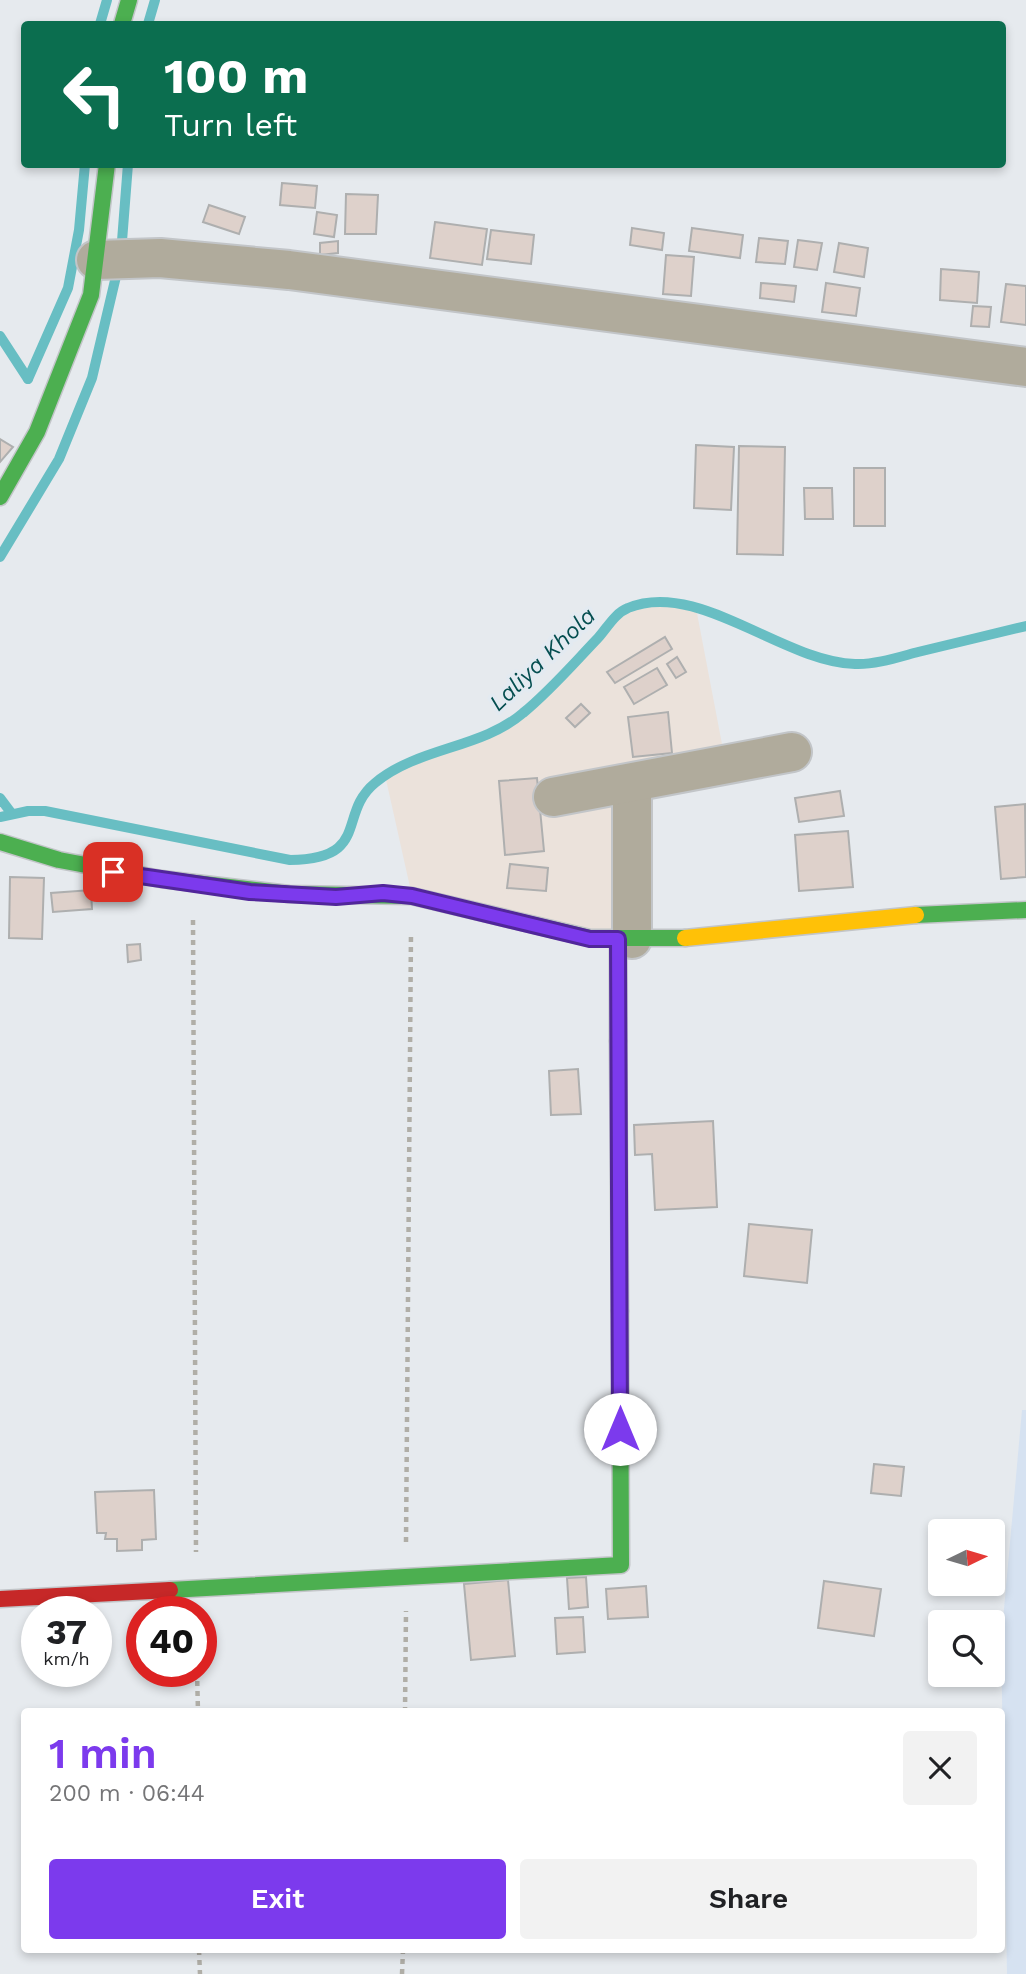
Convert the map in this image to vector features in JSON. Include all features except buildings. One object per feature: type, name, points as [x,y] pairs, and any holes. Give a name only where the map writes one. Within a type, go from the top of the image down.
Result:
[{"type":"street","points":[[123,21],[129,0]]},
{"type":"street","points":[[0,496],[37,432],[91,295],[107,168]]},
{"type":"street","points":[[96,260],[160,258],[289,270],[1026,367]]},
{"type":"street","points":[[553,797],[792,752]]},
{"type":"street","points":[[0,1599],[621,1565],[625,939],[632,783]]},
{"type":"street","points":[[7,852],[113,872],[262,893],[412,896],[590,939],[672,939],[946,912],[1026,910]]},
{"type":"path","points":[[193,884],[197,1588]]},
{"type":"path","points":[[405,1708],[412,896]]},
{"type":"path","points":[[197,1687],[198,1708]]},
{"type":"path","points":[[200,1953],[200,1974]]},
{"type":"path","points":[[402,1974],[403,1953]]},
{"type":"shaded area","points":[[654,602],[696,608],[726,765],[632,783],[632,939],[412,896],[385,775],[430,755],[488,735],[513,721],[625,609]]},
{"type":"shaded area","points":[[1022,1410],[1026,1410],[1026,1974],[1007,1974],[1005,1708],[1002,1708],[1002,1687],[1005,1687],[1004,1610]]},
{"type":"waterway","points":[[101,21],[107,0]]},
{"type":"waterway","points":[[149,21],[155,0]]},
{"type":"waterway","points":[[28,379],[68,288],[79,230],[85,168]]},
{"type":"waterway","points":[[122,241],[128,168]]},
{"type":"waterway","points":[[0,557],[59,459],[92,378],[117,272]]},
{"type":"waterway","points":[[0,336],[28,379]]},
{"type":"waterway","name":"Laliya Khola","points":[[0,817],[28,811],[45,811],[290,860],[315,858],[332,852],[342,843],[349,833],[364,795],[375,783],[410,762],[506,725],[543,696],[615,617],[628,608],[655,602],[682,604],[711,612],[827,660],[855,664],[887,660],[1026,626]]},
{"type":"waterway","points":[[0,798],[12,814]]},
{"type":"traffic: fast","points":[[123,21],[129,0]]},
{"type":"traffic: fast","points":[[0,497],[37,432],[91,295],[107,168]]},
{"type":"traffic: fast","points":[[0,842],[59,860],[161,879],[289,894],[412,896],[590,938],[685,938]]},
{"type":"traffic: fast","points":[[916,915],[1026,910]]},
{"type":"traffic: fast","points":[[618,939],[618,1041]]},
{"type":"traffic: fast","points":[[170,1590],[621,1565],[620,1311]]},
{"type":"traffic: slow","points":[[685,938],[916,915]]},
{"type":"traffic: jam","points":[[618,1041],[620,1311]]},
{"type":"traffic: jam","points":[[0,1599],[170,1590]]},
{"type":"route","points":[[113,872],[250,892],[336,897],[383,893],[412,896],[590,939],[618,939],[620,1429]]}]
